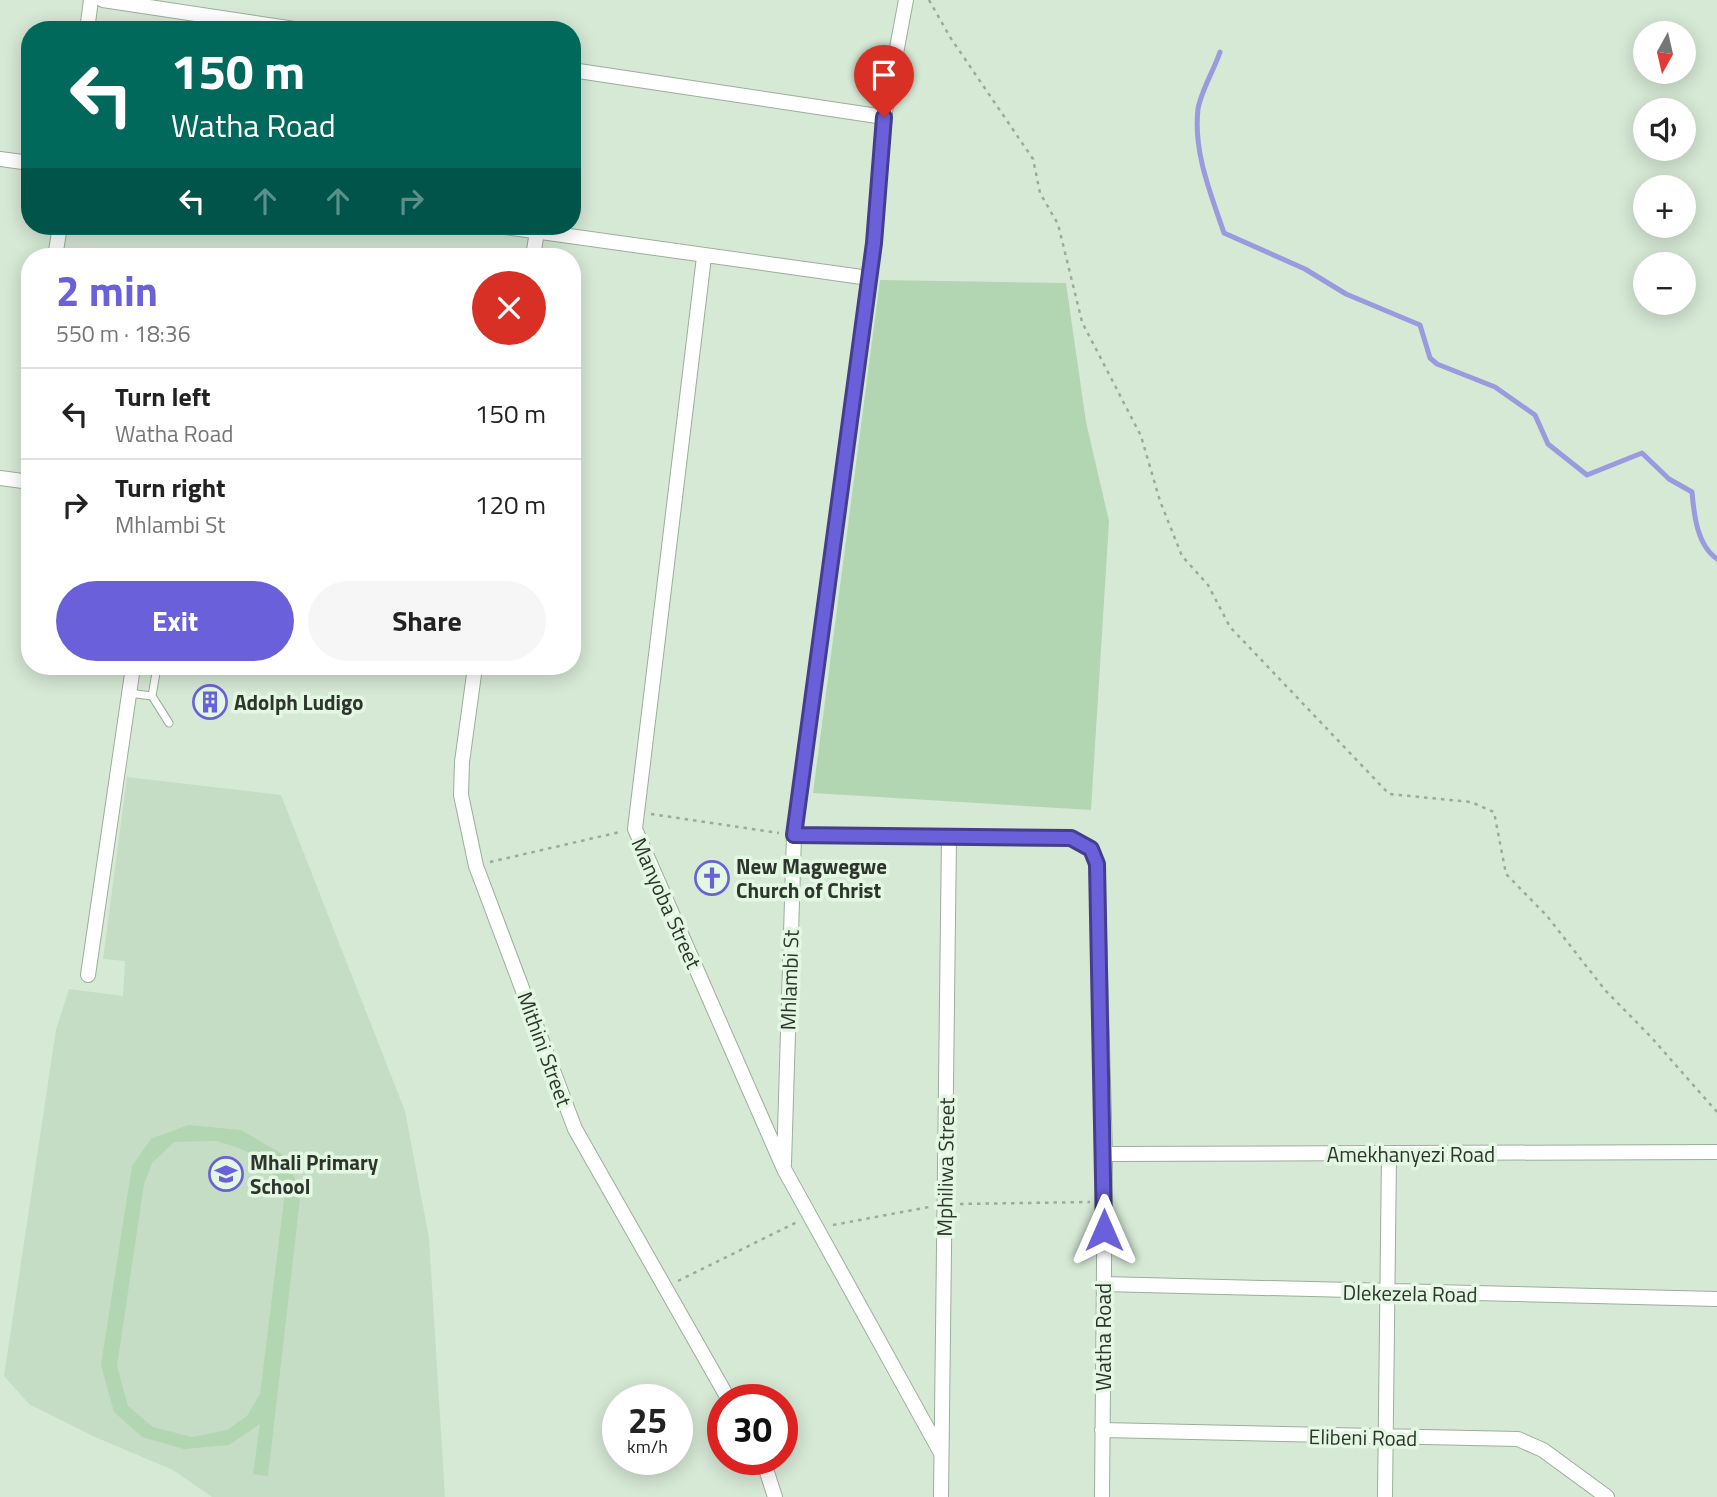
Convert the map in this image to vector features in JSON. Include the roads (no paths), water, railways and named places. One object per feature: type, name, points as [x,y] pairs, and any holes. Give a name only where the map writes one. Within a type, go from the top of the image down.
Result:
[{"type":"street","points":[[88,21],[91,0]]},
{"type":"street","points":[[103,0],[242,21]]},
{"type":"street","name":"Mhlambi St","points":[[784,1169],[794,835],[869,278],[884,117],[906,0]]},
{"type":"street","points":[[581,72],[884,117]]},
{"type":"street","points":[[0,159],[21,162]]},
{"type":"street","points":[[563,235],[704,257],[869,278]]},
{"type":"street","name":"Manyoba Street","points":[[704,257],[635,829],[807,1216],[817,1228],[941,1452]]},
{"type":"street","points":[[0,478],[21,481]]},
{"type":"street","points":[[88,975],[132,675]]},
{"type":"street","name":"Mithini Street","points":[[474,675],[462,762],[461,795],[476,866],[575,1129],[720,1384]]},
{"type":"street","name":"Watha Road","points":[[794,835],[1071,838],[1091,849],[1097,864],[1105,1154],[1102,1497]]},
{"type":"street","name":"Mphiliwa Street","points":[[941,1497],[948,836]]},
{"type":"street","name":"Amekhanyezi Road","points":[[1105,1154],[1717,1152]]},
{"type":"street","points":[[1385,1497],[1389,1154]]},
{"type":"street","name":"Dlekezela Road","points":[[1103,1284],[1386,1293],[1717,1298]]},
{"type":"street","name":"Elibeni Road","points":[[1102,1430],[1518,1439],[1543,1450],[1607,1497]]},
{"type":"street","points":[[768,1475],[775,1497]]},
{"type":"lane","points":[[156,675],[152,696],[169,723]]},
{"type":"lane","points":[[129,693],[152,696]]},
{"type":"waterway","points":[[1220,52],[1200,102],[1197,125],[1204,172],[1224,233],[1305,269],[1346,294],[1420,325],[1430,358],[1437,364],[1495,387],[1535,415],[1548,444],[1587,475],[1642,453],[1669,479],[1692,492],[1701,538],[1717,559]]},
{"type":"place","name":"Adolph Ludigo","points":[[210,702]]},
{"type":"place","name":"New Magwegwe Church of Christ","points":[[712,878]]},
{"type":"place","name":"Mhali Primary School","points":[[226,1174]]}]
